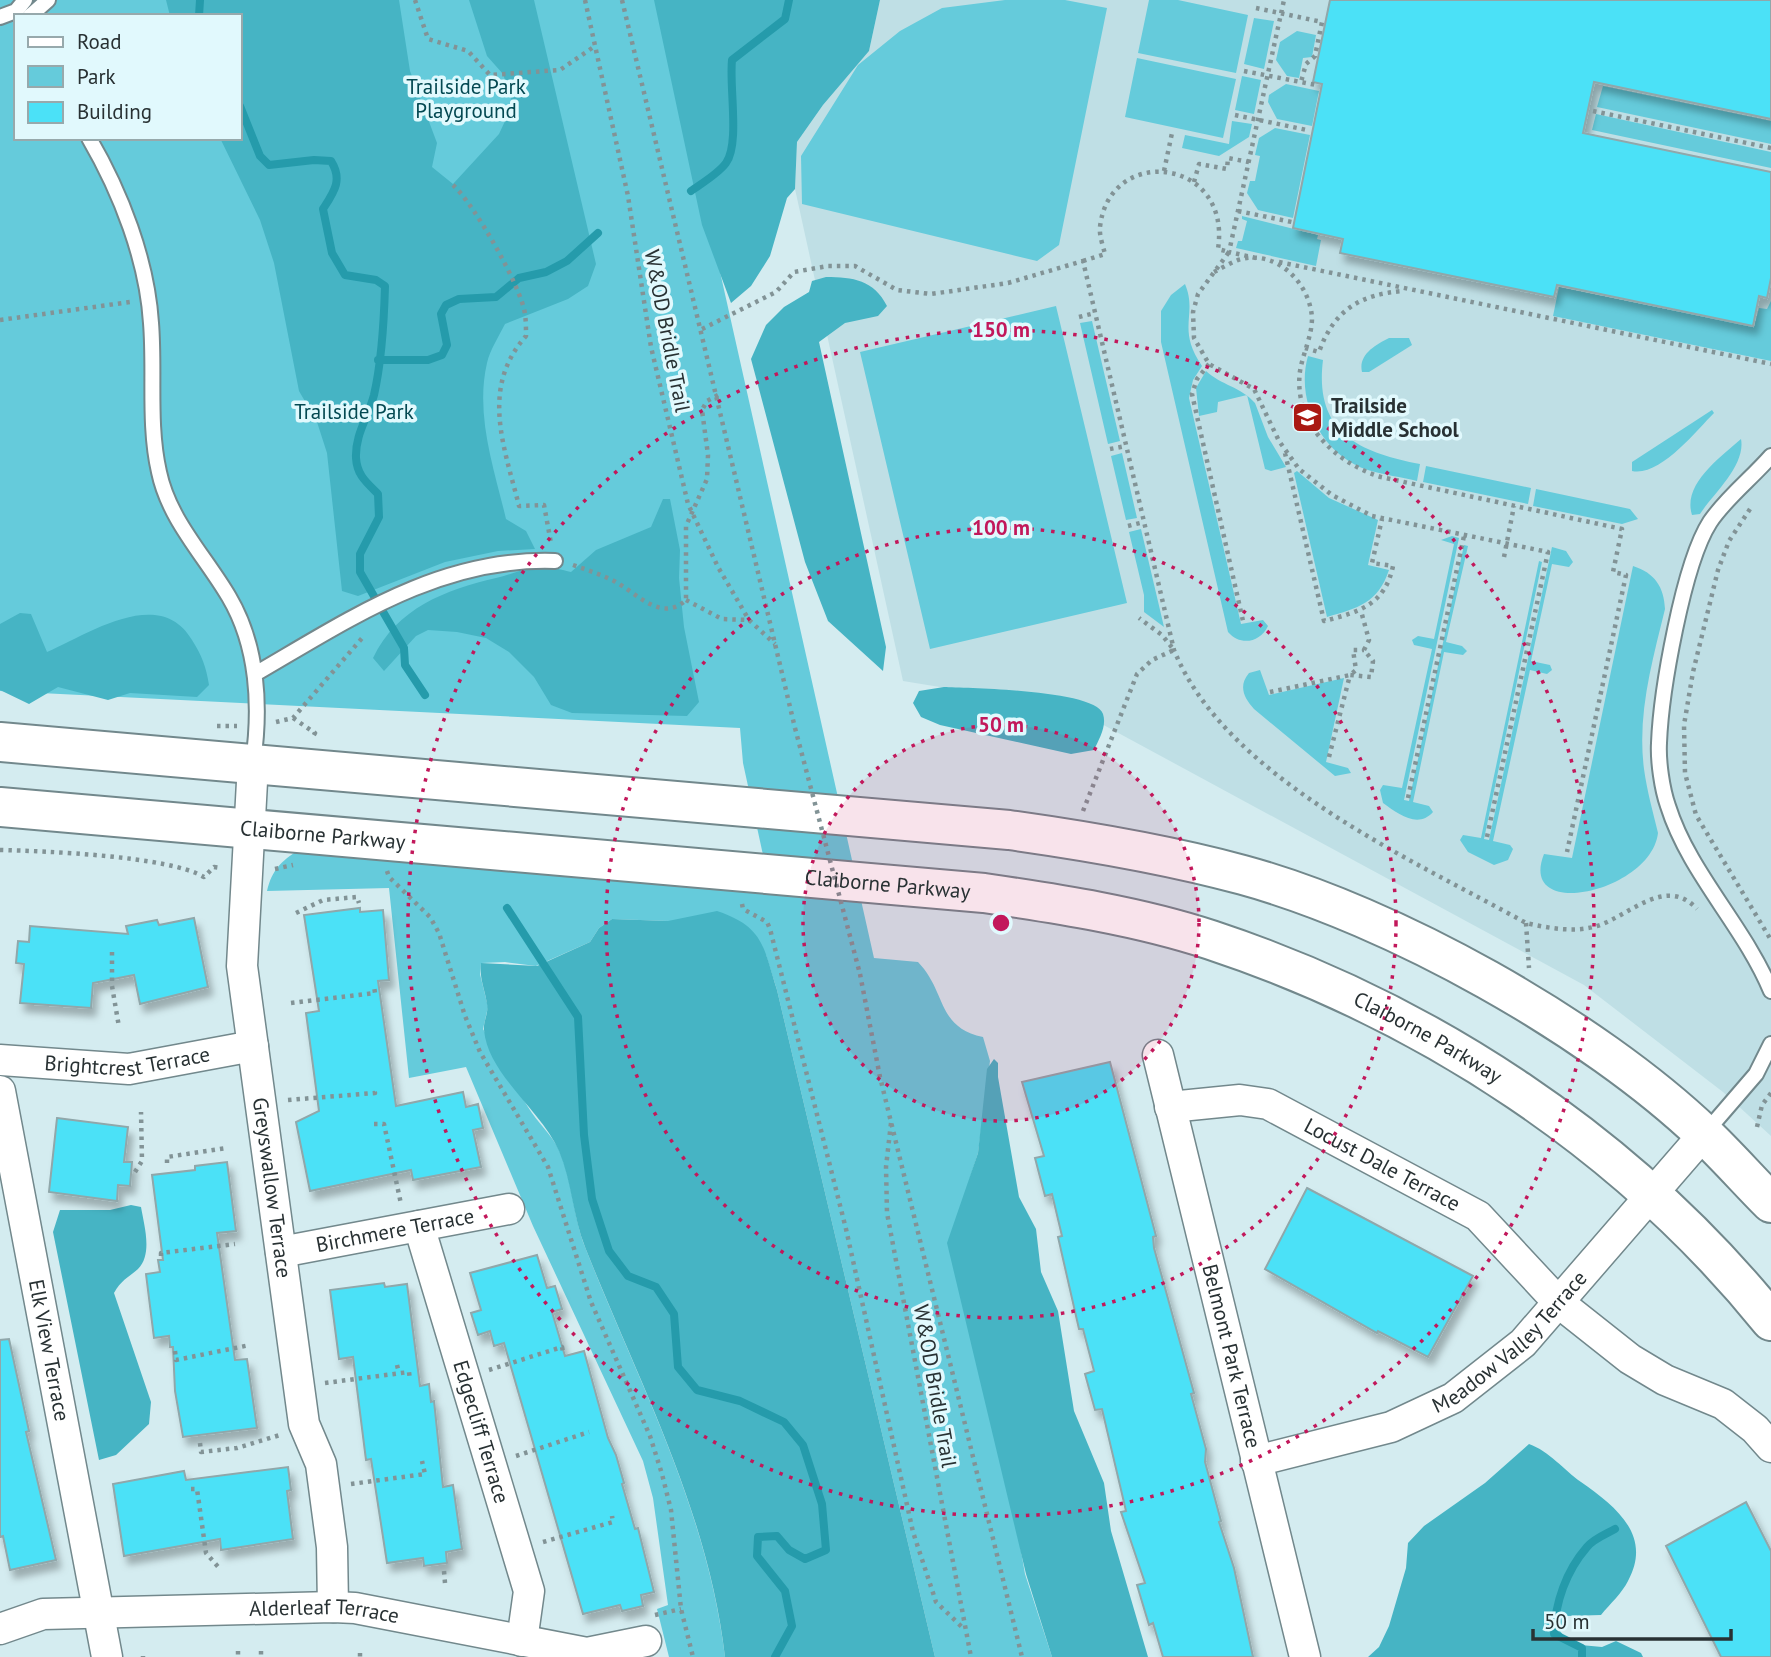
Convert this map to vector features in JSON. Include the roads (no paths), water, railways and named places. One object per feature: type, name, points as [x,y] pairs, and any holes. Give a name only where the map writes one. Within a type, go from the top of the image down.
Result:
[{"type":"main road","points":[[0,742],[1009,830],[1133,848],[1245,876],[1340,909],[1447,959],[1607,1056],[1704,1134],[1771,1203]]},
{"type":"main road","name":"Claiborne Parkway","points":[[0,807],[984,892],[1079,907],[1209,939],[1371,1004],[1490,1072],[1585,1138],[1651,1193],[1726,1265],[1771,1321]]},
{"type":"street","name":"Greyswallow Terrace","points":[[253,763],[245,870],[242,966],[304,1424],[321,1464],[332,1547],[333,1607]]},
{"type":"street","name":"Brightcrest Terrace","points":[[0,1059],[129,1069],[253,1046]]},
{"type":"street","name":"Belmont Park Terrace","points":[[1158,1055],[1305,1657]]},
{"type":"street","name":"Elk View Terrace","points":[[0,1091],[107,1657]]},
{"type":"street","name":"Locust Dale Terrace","points":[[1170,1107],[1240,1100],[1268,1104],[1478,1216],[1558,1301],[1642,1366],[1665,1380],[1723,1404],[1755,1429],[1771,1447]]},
{"type":"street","name":"Meadow Valley Terrace","points":[[1256,1461],[1391,1427],[1453,1398],[1523,1343],[1704,1134]]},
{"type":"street","name":"Birchmere Terrace","points":[[281,1252],[410,1217],[509,1209]]},
{"type":"street","name":"Edgecliff Terrace","points":[[410,1217],[529,1591],[522,1642]]},
{"type":"street","name":"Alderleaf Terrace","points":[[0,1629],[43,1614],[333,1607],[355,1608],[587,1653],[650,1628]]},
{"type":"lane","points":[[0,17],[48,0]]},
{"type":"lane","points":[[90,140],[105,166],[134,240],[149,300],[158,472],[170,506],[231,599],[255,674],[259,725],[253,763]]},
{"type":"lane","points":[[1771,456],[1710,522],[1693,560],[1665,689],[1658,746],[1667,806],[1691,854],[1762,968],[1771,991]]},
{"type":"lane","points":[[255,674],[388,597],[416,585],[471,570],[533,560],[555,561]]},
{"type":"lane","points":[[1704,1134],[1756,1074],[1771,1044]]},
{"type":"waterway","points":[[199,14],[200,0]]},
{"type":"waterway","points":[[691,191],[719,171],[730,154],[733,129],[732,60],[785,19],[789,0]]},
{"type":"waterway","points":[[242,111],[260,156],[269,165],[331,161],[337,180],[323,209],[332,253],[345,275],[376,280],[385,286],[377,382],[356,449],[360,474],[378,494],[379,517],[360,554],[360,572],[404,648],[405,665],[425,695]]},
{"type":"waterway","points":[[378,360],[428,360],[442,355],[447,345],[441,314],[446,305],[459,299],[496,297],[519,278],[546,272],[567,261],[598,233]]},
{"type":"waterway","points":[[507,908],[578,1017],[584,1135],[592,1199],[609,1251],[628,1276],[656,1287],[674,1314],[678,1367],[697,1390],[740,1401],[784,1422],[803,1445],[822,1504],[826,1550],[805,1559],[789,1550],[777,1536],[758,1537],[757,1556],[785,1591],[792,1626],[775,1657]]},
{"type":"waterway","points":[[1582,1657],[1582,1648],[1554,1634],[1559,1599],[1573,1566],[1587,1547],[1615,1529]]},
{"type":"place","name":"Trailside Middle School","points":[[1308,418]]},
{"type":"park label","name":"Trailside Park Playground","points":[[466,99]]},
{"type":"park label","name":"Trailside Park","points":[[354,412]]}]
